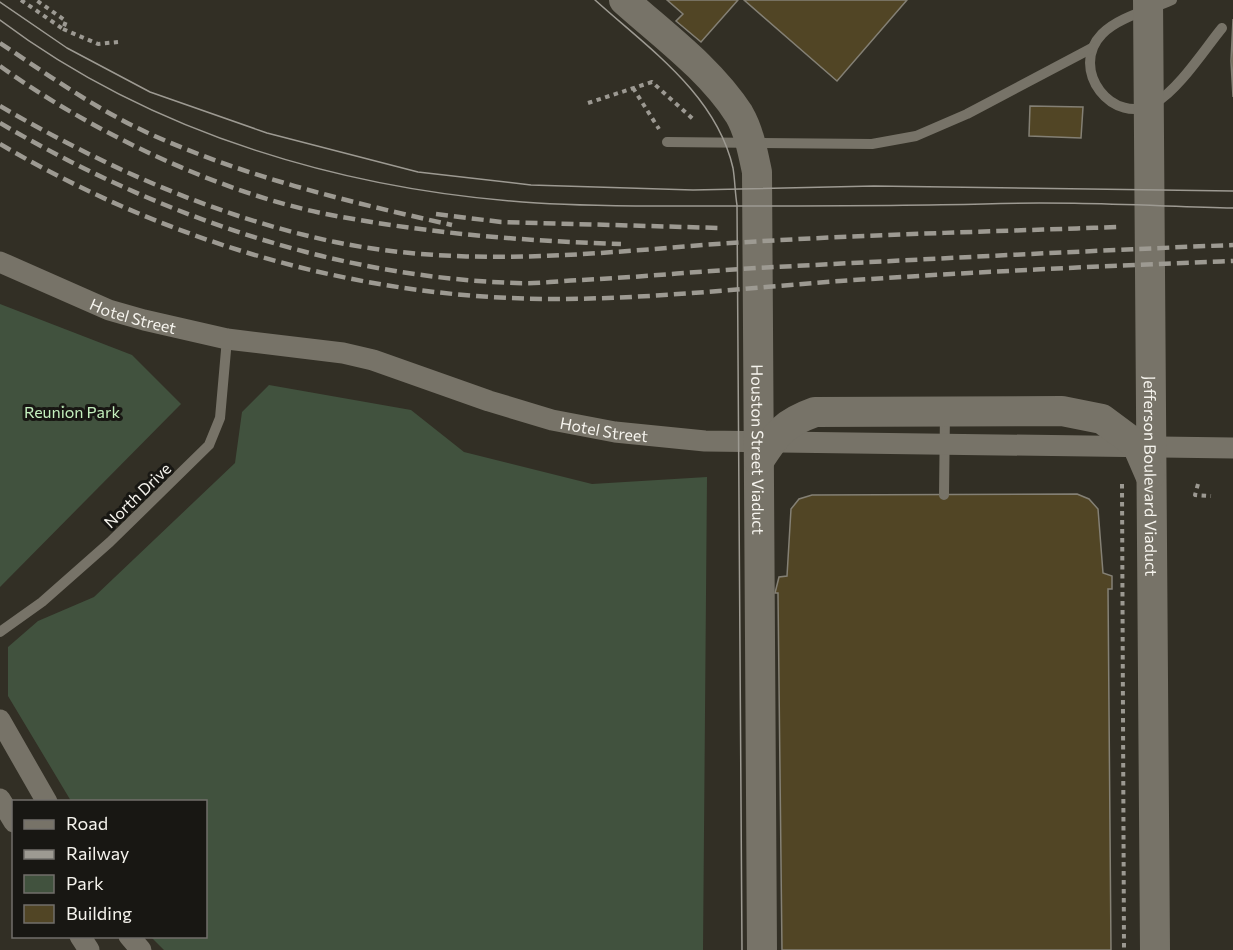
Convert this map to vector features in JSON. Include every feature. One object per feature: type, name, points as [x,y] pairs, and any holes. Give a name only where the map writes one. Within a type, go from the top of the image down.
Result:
[{"type":"main road","name":"Houston Street Viaduct","points":[[624,0],[716,85],[740,116],[752,148],[757,172],[762,950]]},
{"type":"main road","name":"Jefferson Boulevard Viaduct","points":[[1148,0],[1155,950]]},
{"type":"main road","points":[[759,461],[777,433],[793,420],[816,412],[1062,411],[1102,419],[1137,445],[1152,477]]},
{"type":"street","name":"Hotel Street","points":[[0,262],[109,310],[227,339],[373,360],[531,414],[615,432],[705,441],[1233,448]]},
{"type":"street","points":[[0,720],[46,800]]},
{"type":"street","points":[[0,800],[12,819]]},
{"type":"street","points":[[131,938],[141,950]]},
{"type":"lane","points":[[1172,0],[1112,26],[1100,36],[1092,48],[1089,63],[1092,78],[1098,92],[1110,102],[1124,108],[1138,109],[1153,105],[1166,96],[1222,28]]},
{"type":"lane","points":[[667,142],[872,144],[916,136],[968,114],[1092,48]]},
{"type":"lane","name":"North Drive","points":[[0,632],[42,602],[110,542],[209,445],[220,418],[227,339]]},
{"type":"lane","points":[[944,495],[945,412]]},
{"type":"path","points":[[21,0],[63,29],[98,44],[118,42]]},
{"type":"path","points":[[36,0],[66,21],[63,29]]},
{"type":"path","points":[[588,103],[652,82],[694,120]]},
{"type":"path","points":[[633,88],[667,142]]},
{"type":"path","points":[[1198,484],[1195,495],[1211,496]]},
{"type":"green space","name":"Reunion Park","points":[[0,304],[132,355],[181,404],[0,587]]},
{"type":"green space","points":[[269,385],[411,410],[464,452],[592,484],[707,477],[703,950],[164,950],[152,938],[207,938],[207,800],[70,800],[8,696],[8,647],[38,621],[94,597],[235,463],[242,412]]},
{"type":"building","points":[[667,0],[738,0],[701,42],[676,21],[683,14]]},
{"type":"building","points":[[744,0],[907,0],[837,81]]},
{"type":"building","points":[[1233,19],[1233,97],[1231,61]]},
{"type":"building","points":[[1030,106],[1083,107],[1081,138],[1029,136]]},
{"type":"building","points":[[1077,494],[1089,499],[1098,509],[1103,573],[1112,576],[1112,589],[1108,589],[1111,950],[782,950],[778,593],[775,593],[779,577],[787,576],[791,509],[799,499],[812,495]]},
{"type":"tram line","points":[[595,0],[678,74],[696,95],[712,117],[733,168],[737,205],[742,950]]},
{"type":"tram line","points":[[0,2],[67,48],[150,92],[267,133],[418,172],[531,185],[693,190],[874,186],[1233,191]]},
{"type":"tram line","points":[[0,20],[59,60],[122,95],[187,125],[255,150],[324,170],[395,186],[537,203],[609,206],[1046,203],[1233,208]]},
{"type":"railway","points":[[0,43],[72,91],[110,113],[185,149],[298,187],[452,225]]},
{"type":"railway","points":[[0,66],[35,90],[114,136],[199,175],[284,204],[363,221],[436,231],[547,241],[621,244]]},
{"type":"railway","points":[[0,106],[121,169],[204,204],[291,231],[381,250],[473,257],[519,257],[806,239],[1117,227]]},
{"type":"railway","points":[[0,123],[121,186],[248,235],[314,254],[380,268],[448,278],[532,283],[752,268],[1233,245]]},
{"type":"railway","points":[[0,144],[64,179],[130,210],[198,237],[267,259],[338,276],[409,289],[482,296],[555,299],[626,297],[938,275],[1233,261]]},
{"type":"railway","points":[[436,214],[501,222],[722,228]]}]
